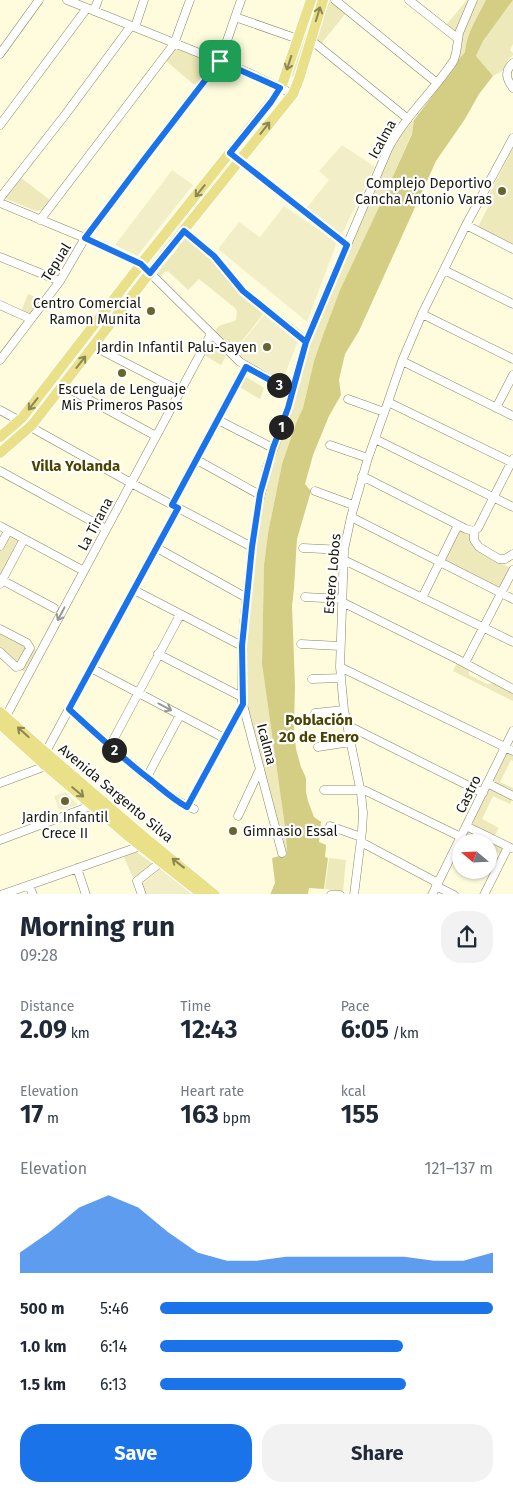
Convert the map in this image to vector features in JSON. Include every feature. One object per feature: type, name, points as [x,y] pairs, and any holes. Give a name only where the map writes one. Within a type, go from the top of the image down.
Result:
[{"type":"main road","points":[[0,437],[19,422],[141,264],[271,102],[280,88],[310,0]]},
{"type":"main road","points":[[0,453],[30,428],[150,273],[293,94],[323,0]]},
{"type":"main road","name":"Avenida Sargento Silva","points":[[2,720],[44,760],[144,843],[215,894]]},
{"type":"main road","name":"Avenida Sargento Silva","points":[[144,843],[161,862],[202,894]]},
{"type":"street","points":[[0,54],[39,0]]},
{"type":"street","points":[[67,0],[220,61],[293,94]]},
{"type":"street","points":[[0,125],[98,0]]},
{"type":"street","points":[[0,198],[133,26],[144,0]]},
{"type":"street","points":[[40,220],[174,44],[190,0]]},
{"type":"street","name":"Tepual","points":[[1,357],[60,281],[85,238],[220,61],[241,0]]},
{"type":"street","points":[[335,0],[437,83]]},
{"type":"street","points":[[409,0],[457,38]]},
{"type":"street","name":"Icalma","points":[[282,853],[242,701],[242,646],[252,547],[260,494],[273,448],[288,408],[306,342],[388,150],[408,119],[454,60],[457,38],[474,0]]},
{"type":"street","points":[[235,17],[298,39]]},
{"type":"street","points":[[311,40],[408,119]]},
{"type":"street","points":[[513,63],[506,75],[513,88]]},
{"type":"street","name":"Estero Lobos","points":[[354,894],[363,818],[360,789],[344,710],[340,667],[344,550],[350,517],[368,458],[402,361],[422,314],[513,138]]},
{"type":"street","points":[[230,153],[347,245]]},
{"type":"street","points":[[0,203],[85,238],[141,264],[246,367],[292,392]]},
{"type":"street","points":[[466,226],[513,249]]},
{"type":"street","points":[[184,231],[214,256],[243,291],[306,342]]},
{"type":"street","points":[[0,257],[60,281]]},
{"type":"street","points":[[444,270],[513,304]]},
{"type":"street","points":[[0,306],[31,319]]},
{"type":"street","points":[[422,314],[513,359]]},
{"type":"street","name":"La Tirana","points":[[2,720],[211,334]]},
{"type":"street","points":[[93,346],[180,391]]},
{"type":"street","points":[[402,361],[513,416]]},
{"type":"street","points":[[0,783],[44,760],[69,709],[156,548],[196,460],[246,367]]},
{"type":"street","points":[[496,408],[513,375]]},
{"type":"street","points":[[62,385],[156,436]]},
{"type":"street","points":[[348,399],[384,412]]},
{"type":"street","points":[[388,402],[512,462],[478,528],[474,531],[474,540],[478,547],[499,559],[505,559],[513,554]]},
{"type":"street","points":[[0,410],[131,483],[252,547]]},
{"type":"street","points":[[218,420],[273,448]]},
{"type":"street","points":[[375,439],[513,507]]},
{"type":"street","points":[[330,445],[368,458]]},
{"type":"street","points":[[196,460],[260,494]]},
{"type":"street","points":[[0,471],[106,529]]},
{"type":"street","points":[[362,476],[458,525],[474,531]]},
{"type":"street","points":[[315,491],[354,505]]},
{"type":"street","points":[[350,517],[513,599]]},
{"type":"street","points":[[422,598],[458,525]]},
{"type":"street","points":[[0,526],[84,571]]},
{"type":"street","points":[[0,546],[8,531]]},
{"type":"street","points":[[24,539],[1,581],[54,608]]},
{"type":"street","points":[[156,548],[247,598]]},
{"type":"street","points":[[303,548],[344,550]]},
{"type":"street","points":[[344,560],[513,642]]},
{"type":"street","points":[[466,663],[513,570]]},
{"type":"street","points":[[134,590],[242,646]]},
{"type":"street","points":[[305,597],[342,601],[513,688]]},
{"type":"street","points":[[110,746],[180,614]]},
{"type":"street","points":[[0,629],[28,643],[30,648],[18,667],[0,652]]},
{"type":"street","points":[[302,644],[340,646]]},
{"type":"street","points":[[69,709],[146,777],[177,801],[190,808],[242,701],[158,654]]},
{"type":"street","points":[[340,667],[513,751]]},
{"type":"street","points":[[91,668],[224,738]]},
{"type":"street","points":[[312,679],[341,678]]},
{"type":"street","points":[[315,713],[344,710]]},
{"type":"street","points":[[146,777],[180,715]]},
{"type":"street","points":[[347,725],[483,793]]},
{"type":"street","name":"Castro","points":[[462,834],[513,732]]},
{"type":"street","points":[[318,747],[350,742]]},
{"type":"street","points":[[238,816],[260,769]]},
{"type":"street","points":[[487,783],[513,796]]},
{"type":"street","points":[[324,790],[364,790],[455,834]]},
{"type":"street","points":[[0,840],[96,802]]},
{"type":"street","points":[[330,826],[361,840],[454,894]]},
{"type":"street","points":[[466,826],[511,848],[484,894]]},
{"type":"street","points":[[1,894],[144,843]]},
{"type":"street","name":"Castro","points":[[432,894],[452,855]]},
{"type":"street","points":[[142,894],[137,880],[161,862]]},
{"type":"street","points":[[77,868],[86,894]]},
{"type":"street","points":[[30,885],[33,894]]},
{"type":"street","points":[[331,894],[340,894]]},
{"type":"shaded area","points":[[315,0],[319,0],[296,77],[290,76]]},
{"type":"shaded area","points":[[467,0],[470,0],[456,30],[452,31],[446,25]]},
{"type":"shaded area","points":[[477,0],[486,0],[470,32],[465,52],[459,59],[461,38]]},
{"type":"shaded area","points":[[486,0],[513,0],[483,41],[476,56],[493,76],[479,94],[465,119],[436,161],[359,331],[345,354],[339,380],[341,395],[329,416],[313,455],[305,484],[311,491],[297,539],[292,606],[295,686],[294,727],[296,749],[306,778],[308,801],[314,817],[321,822],[319,842],[326,845],[325,857],[328,858],[324,889],[309,888],[308,894],[270,894],[275,883],[272,858],[287,854],[286,834],[262,664],[264,565],[268,533],[282,464],[303,408],[314,361],[340,290],[412,134],[414,120],[465,52],[470,32]]},
{"type":"shaded area","points":[[513,0],[513,44],[510,50],[513,55],[508,60],[504,70],[493,76],[476,56],[483,41]]},
{"type":"shaded area","points":[[330,1],[346,13],[321,44],[316,40],[328,2]]},
{"type":"shaded area","points":[[175,48],[211,63],[197,84],[193,84],[164,59]]},
{"type":"shaded area","points":[[414,120],[412,133],[340,290],[323,335],[314,361],[303,408],[282,464],[268,533],[264,565],[262,664],[286,834],[287,854],[246,702],[246,646],[261,503],[269,471],[309,343],[394,143],[405,128]]},
{"type":"shaded area","points":[[342,145],[375,167],[342,234],[305,210],[329,180],[319,171]]},
{"type":"shaded area","name":"Complejo Deportivo Cancha Antonio Varas","points":[[513,148],[513,244],[478,227],[492,199],[488,197]]},
{"type":"shaded area","points":[[230,158],[234,161],[148,269],[145,263]]},
{"type":"shaded area","points":[[172,170],[193,185],[137,256],[115,245]]},
{"type":"shaded area","points":[[20,177],[50,200],[42,210],[36,211],[4,198]]},
{"type":"shaded area","points":[[284,206],[337,242],[307,322],[218,249],[239,222],[260,237]]},
{"type":"shaded area","points":[[183,238],[186,238],[212,258],[234,287],[264,313],[234,351],[215,332],[221,325],[236,320],[237,311],[235,308],[199,279],[188,290],[168,271],[164,272],[160,278],[158,275],[157,270],[173,255]]},
{"type":"shaded area","points":[[137,275],[141,278],[32,418],[31,416],[65,367]]},
{"type":"shaded area","points":[[28,294],[41,299],[29,315],[21,312]]},
{"type":"shaded area","name":"Jardin Infantil Palu-Sayen","points":[[265,314],[298,341],[282,382],[242,359],[234,352]]},
{"type":"shaded area","points":[[211,343],[226,356],[221,365],[204,355]]},
{"type":"shaded area","points":[[243,375],[264,388],[260,399],[238,386]]},
{"type":"shaded area","points":[[460,530],[471,534],[499,563],[511,568],[501,588],[446,561],[445,559]]},
{"type":"shaded area","points":[[8,534],[20,540],[0,578],[0,548]]},
{"type":"shaded area","points":[[0,630],[37,650],[24,672],[0,650]]},
{"type":"shaded area","points":[[457,663],[469,669],[469,675],[487,684],[495,683],[513,692],[513,701],[453,671]]},
{"type":"shaded area","points":[[507,752],[513,753],[513,761],[511,760],[500,782],[513,788],[513,792],[495,784],[493,781]]},
{"type":"shaded area","points":[[491,788],[512,799],[510,804],[493,796],[482,819],[499,828],[496,834],[476,827],[472,822]]},
{"type":"shaded area","name":"Jardin Infantil Crece II","points":[[66,792],[78,805],[59,810],[54,796]]},
{"type":"shaded area","points":[[498,845],[503,848],[501,854],[498,853]]},
{"type":"shaded area","points":[[137,852],[153,864],[133,878],[124,857]]},
{"type":"shaded area","points":[[329,858],[346,860],[343,891],[325,889]]},
{"type":"shaded area","points":[[159,867],[192,894],[144,894],[139,881]]},
{"type":"place","name":"Complejo Deportivo Cancha Antonio Varas","points":[[502,191]]},
{"type":"place","name":"Centro Comercial Ramon Munita","points":[[151,311]]},
{"type":"place","name":"Jardin Infantil Palu-Sayen","points":[[267,347]]},
{"type":"place","name":"Escuela de Lenguaje Mis Primeros Pasos","points":[[122,373]]},
{"type":"place","name":"Jardin Infantil Crece II","points":[[65,801]]},
{"type":"place","name":"Gimnasio Essal","points":[[233,831]]},
{"type":"district","name":"Villa Yolanda","points":[[76,466]]},
{"type":"district","name":"Población 20 de Enero","points":[[319,728]]},
{"type":"route","points":[[220,61],[85,238],[141,264],[150,273],[184,231],[214,256],[243,291],[306,342],[301,356],[292,392],[257,373],[246,367],[172,505],[178,508],[69,709],[146,777],[187,807],[243,704],[242,646],[252,547],[260,494],[273,448],[288,408],[290,400],[301,356],[347,245],[230,153],[280,88],[220,61]]}]
